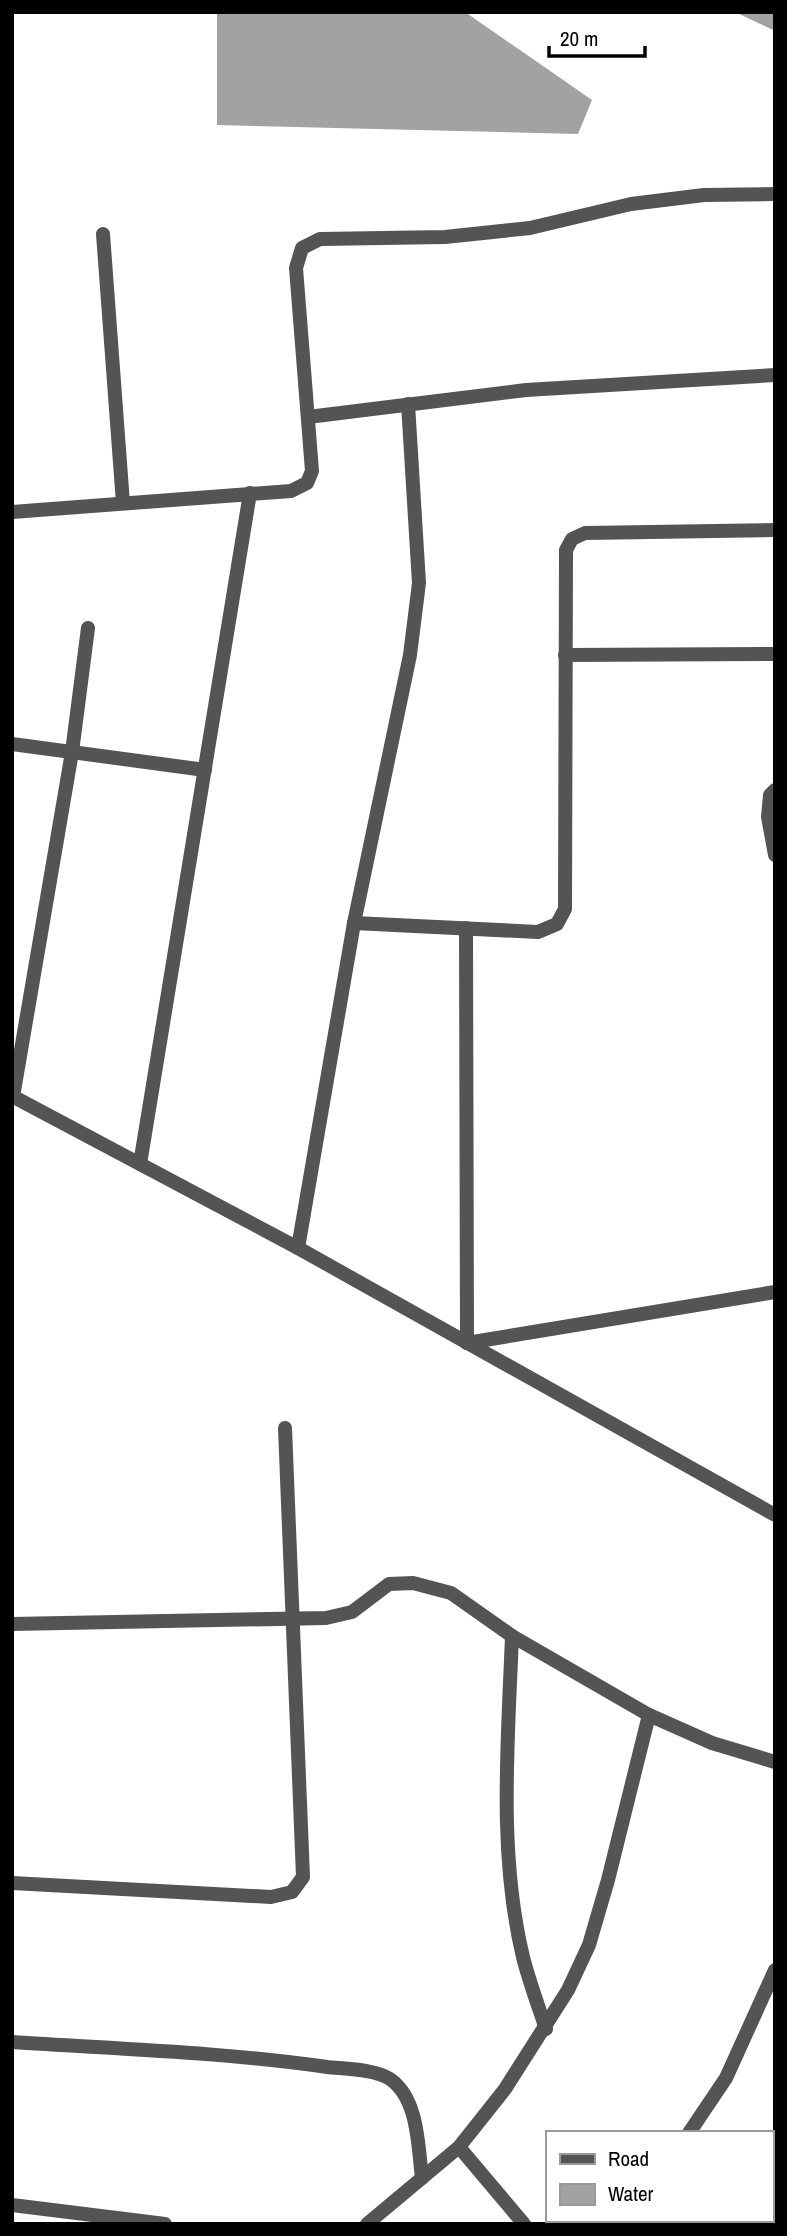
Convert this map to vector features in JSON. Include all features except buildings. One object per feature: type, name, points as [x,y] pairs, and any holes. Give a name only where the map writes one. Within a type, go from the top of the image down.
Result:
[{"type":"street","points":[[12,512],[290,491],[307,483],[312,471],[296,268],[302,248],[320,239],[345,236],[445,237],[530,228],[631,204],[704,195],[775,194]]},
{"type":"street","points":[[103,234],[123,503]]},
{"type":"street","points":[[308,416],[527,390],[775,375]]},
{"type":"street","points":[[298,1248],[354,923],[410,655],[419,583],[408,404]]},
{"type":"street","points":[[140,1164],[250,493]]},
{"type":"street","points":[[354,923],[538,932],[557,924],[565,909],[566,550],[572,539],[585,533],[775,530]]},
{"type":"street","points":[[88,628],[72,752],[13,1096],[298,1248],[775,1515]]},
{"type":"street","points":[[565,655],[775,654]]},
{"type":"street","points":[[12,744],[205,770]]},
{"type":"street","points":[[775,790],[769,795],[768,817],[775,855]]},
{"type":"street","points":[[466,928],[467,1343]]},
{"type":"street","points":[[467,1343],[775,1292]]},
{"type":"street","points":[[12,1884],[271,1897],[292,1892],[303,1877],[285,1428]]},
{"type":"street","points":[[12,1624],[326,1618],[352,1612],[389,1584],[412,1583],[451,1593],[512,1636],[649,1715],[712,1743],[775,1762]]},
{"type":"street","points":[[512,1636],[506,1794],[510,1870],[523,1956],[546,2029]]},
{"type":"street","points":[[367,2224],[459,2147],[505,2089],[546,2029],[589,1945],[649,1715]]},
{"type":"street","points":[[691,2131],[726,2078],[775,1970]]},
{"type":"street","points":[[12,2042],[280,2060],[362,2071],[390,2079],[407,2098],[415,2126],[422,2178]]},
{"type":"street","points":[[459,2147],[524,2224]]},
{"type":"street","points":[[12,2205],[165,2224]]},
{"type":"water","points":[[217,12],[465,12],[592,100],[578,134],[217,125]]},
{"type":"water","points":[[735,12],[775,12],[775,31]]}]
